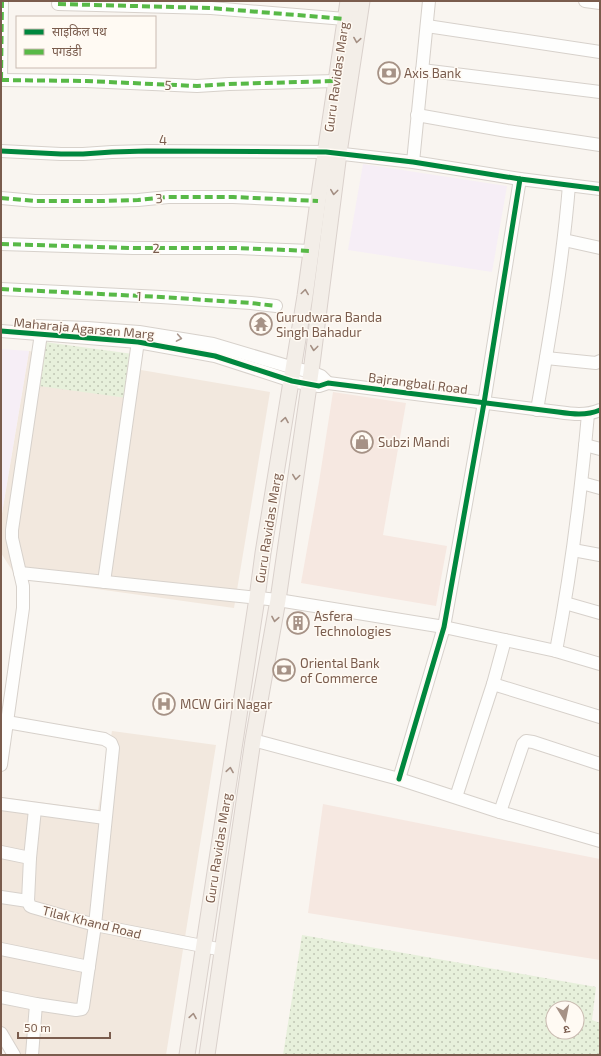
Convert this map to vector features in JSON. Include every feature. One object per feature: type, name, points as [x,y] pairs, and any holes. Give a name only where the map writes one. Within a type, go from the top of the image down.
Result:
[{"type":"main road","name":"Guru Ravidas Marg","points":[[207,1055],[253,740],[278,600],[310,378],[333,152],[335,81],[348,1]]},
{"type":"main road","name":"Guru Ravidas Marg","points":[[187,1055],[264,545],[293,374],[318,201],[333,152],[362,1]]},
{"type":"street","points":[[1,80],[2,1]]},
{"type":"street","points":[[413,162],[429,1]]},
{"type":"street","points":[[585,1],[600,3]]},
{"type":"street","points":[[58,4],[211,8],[345,19]]},
{"type":"street","points":[[427,26],[600,52]]},
{"type":"street","points":[[422,70],[600,92]]},
{"type":"street","name":"5","points":[[1,80],[86,81],[197,86],[335,81]]},
{"type":"street","points":[[417,115],[507,131],[600,145]]},
{"type":"street","name":"4","points":[[1,151],[61,154],[140,151],[333,152],[600,189]]},
{"type":"street","points":[[399,779],[444,627],[484,403],[520,179]]},
{"type":"street","points":[[537,410],[564,240],[569,185]]},
{"type":"street","name":"3","points":[[1,198],[36,201],[101,201],[233,197],[318,201]]},
{"type":"street","points":[[564,240],[600,248]]},
{"type":"street","name":"2","points":[[1,244],[133,248],[237,248],[311,251]]},
{"type":"street","name":"1","points":[[1,289],[161,297],[276,306]]},
{"type":"street","name":"Maharaja Agarsen Marg","points":[[1,324],[41,330],[139,337],[310,378],[321,376],[328,383]]},
{"type":"street","points":[[1,765],[7,722],[5,703],[23,608],[24,593],[12,538],[12,530],[41,330]]},
{"type":"street","name":"Maharaja Agarsen Marg","points":[[1,331],[41,330]]},
{"type":"street","points":[[104,582],[139,337]]},
{"type":"street","points":[[546,358],[596,363],[600,360]]},
{"type":"street","name":"Bajrangbali Road","points":[[328,383],[537,410],[578,414],[588,414],[600,410]]},
{"type":"street","points":[[556,651],[573,550],[582,483],[588,414]]},
{"type":"street","points":[[585,445],[600,449]]},
{"type":"street","points":[[582,483],[600,488]]},
{"type":"street","points":[[573,550],[600,555]]},
{"type":"street","points":[[20,573],[278,600],[444,627],[556,651],[600,664]]},
{"type":"street","points":[[565,603],[600,613]]},
{"type":"street","points":[[456,797],[493,684],[505,640]]},
{"type":"street","points":[[493,684],[600,717]]},
{"type":"street","points":[[1,997],[76,1010],[82,1009],[95,925],[113,748],[111,743],[104,739],[7,722]]},
{"type":"street","points":[[253,740],[399,779],[500,812],[600,841]]},
{"type":"street","points":[[500,812],[523,744],[526,742],[533,742],[600,764]]},
{"type":"street","points":[[1,804],[105,818]]},
{"type":"street","name":"Tilak Khand Road","points":[[36,809],[30,858],[28,901],[30,906],[35,909],[95,925],[223,950]]},
{"type":"street","points":[[1,852],[30,858]]},
{"type":"street","points":[[1,897],[28,901]]},
{"type":"street","points":[[1,948],[89,967]]},
{"type":"street","points":[[32,1055],[36,1004]]},
{"type":"street","points":[[1,1033],[14,1055]]},
{"type":"shaded area","points":[[363,164],[507,186],[492,272],[348,250]]},
{"type":"shaded area","points":[[1,349],[29,351],[1,519]]},
{"type":"shaded area","points":[[29,351],[270,392],[234,608],[17,578],[1,553],[1,519]]},
{"type":"shaded area","points":[[333,392],[406,403],[383,535],[447,546],[436,606],[301,583]]},
{"type":"shaded area","points":[[112,731],[216,745],[166,1055],[13,1055],[1,1035],[1,797],[98,810]]},
{"type":"shaded area","points":[[323,804],[600,859],[600,960],[308,913]]},
{"type":"green space","points":[[45,342],[133,354],[127,398],[39,386]]},
{"type":"green space","points":[[302,935],[596,987],[592,1020],[600,1023],[600,1055],[283,1055]]},
{"type":"marked path","points":[[1,80],[2,1]]},
{"type":"marked path","points":[[58,4],[211,8],[345,19]]},
{"type":"marked path","points":[[1,80],[86,81],[197,86],[335,81]]},
{"type":"marked path","points":[[1,198],[35,201],[101,201],[138,200],[168,197],[233,197],[318,201]]},
{"type":"marked path","points":[[1,244],[133,248],[237,248],[311,251]]},
{"type":"marked path","points":[[1,289],[161,297],[276,306]]},
{"type":"cycle path","points":[[1,151],[61,154],[147,151],[326,152],[413,162],[520,179],[600,189]]},
{"type":"cycle path","points":[[399,779],[444,627],[484,403],[520,179]]},
{"type":"cycle path","points":[[1,331],[138,342],[215,356],[292,381],[319,386],[328,383],[574,414],[584,414],[600,410]]},
{"type":"place","name":"Axis Bank","points":[[389,73]]},
{"type":"place","name":"Gurudwara Banda Singh Bahadur","points":[[261,324]]},
{"type":"place","name":"Subzi Mandi","points":[[362,442]]},
{"type":"place","name":"Asfera Technologies","points":[[298,623]]},
{"type":"place","name":"Oriental Bank of Commerce","points":[[284,670]]},
{"type":"place","name":"MCW Giri Nagar","points":[[164,704]]}]
